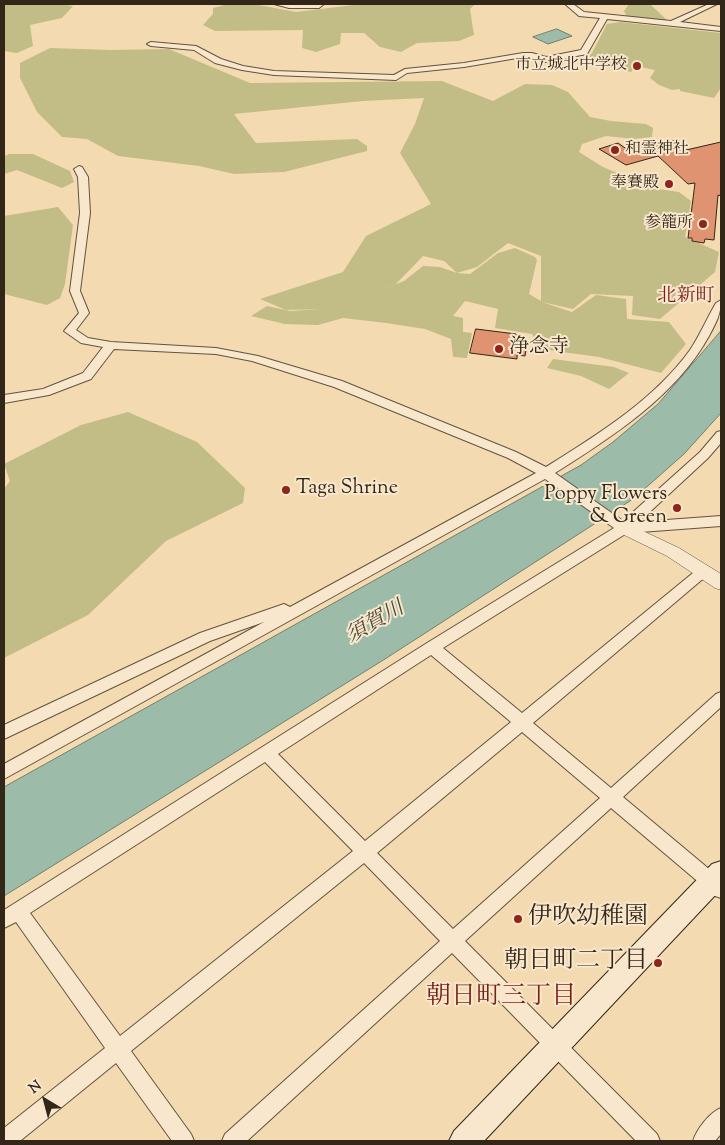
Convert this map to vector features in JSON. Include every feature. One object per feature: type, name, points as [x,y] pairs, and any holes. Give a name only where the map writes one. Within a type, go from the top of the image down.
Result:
[{"type":"main road","points":[[464,1141],[718,881]]},
{"type":"street","points":[[278,4],[302,7],[319,6],[320,4]]},
{"type":"street","points":[[569,4],[582,14],[721,28]]},
{"type":"street","points":[[673,23],[714,4]]},
{"type":"street","points":[[151,44],[196,48],[218,61],[242,68],[274,73],[396,78],[405,71],[464,65],[523,55],[532,55],[545,60],[584,52],[604,17]]},
{"type":"street","points":[[79,169],[83,177],[85,213],[74,291],[84,313],[70,331],[85,341],[111,345],[216,351],[254,358],[338,384],[512,455],[550,476],[618,525],[657,544],[721,583]]},
{"type":"street","points":[[4,772],[308,604],[550,476],[606,433],[674,375],[694,352],[721,303]]},
{"type":"street","points":[[4,399],[45,392],[87,376],[111,345]]},
{"type":"street","points":[[184,1141],[120,1050],[11,915],[432,647],[618,525],[704,455],[721,435]]},
{"type":"street","points":[[618,525],[721,521]]},
{"type":"street","points":[[4,1141],[120,1050],[524,723],[704,572]]},
{"type":"street","points":[[4,732],[205,637],[287,608],[308,604]]},
{"type":"street","points":[[432,647],[612,797],[718,881]]},
{"type":"street","points":[[232,1141],[721,698]]},
{"type":"street","points":[[266,752],[650,1141]]},
{"type":"street","points":[[703,1141],[721,1118]]},
{"type":"shaded area","points":[[4,4],[59,4],[73,6],[62,18],[30,25],[33,46],[17,53],[4,51]]},
{"type":"shaded area","points":[[228,4],[253,4],[296,12],[362,4],[475,4],[470,9],[474,35],[459,41],[417,43],[401,52],[380,47],[364,33],[341,33],[340,44],[316,52],[302,48],[303,30],[215,31],[203,25],[213,14],[213,8]]},
{"type":"shaded area","points":[[629,4],[650,4],[668,21],[627,17],[624,11]]},
{"type":"shaded area","points":[[620,22],[721,33],[721,88],[714,98],[680,91],[680,89],[672,90],[659,85],[650,78],[655,70],[636,66],[631,72],[582,62],[592,53],[607,24]]},
{"type":"shaded area","points":[[50,48],[169,49],[250,83],[442,81],[493,101],[525,84],[552,85],[568,92],[590,117],[646,124],[653,128],[652,137],[634,139],[606,136],[582,144],[579,152],[603,167],[652,188],[679,192],[691,201],[685,237],[719,252],[715,272],[660,319],[632,315],[633,296],[591,294],[573,309],[542,302],[572,312],[596,295],[626,299],[627,319],[669,322],[686,344],[661,373],[599,357],[541,349],[532,334],[495,328],[498,309],[465,301],[453,316],[463,318],[463,332],[472,333],[467,358],[453,357],[451,339],[425,329],[343,318],[318,325],[285,324],[251,316],[267,306],[290,311],[321,309],[286,310],[260,299],[343,272],[366,236],[431,204],[400,153],[415,124],[424,98],[363,101],[234,114],[256,143],[357,139],[367,146],[367,151],[284,172],[234,174],[199,166],[118,156],[87,139],[62,137],[37,112],[20,78],[20,63]],"holes":[[[508,243],[541,256],[541,301],[529,294],[537,260],[535,257],[515,248],[498,253],[470,274],[457,273],[477,267]],[[423,256],[444,261],[457,273],[440,267],[423,266],[404,281],[337,307],[396,284]]]},
{"type":"shaded area","points":[[9,154],[33,154],[70,171],[74,182],[62,188],[17,170],[4,174],[4,156]]},
{"type":"shaded area","points":[[58,207],[73,225],[65,284],[60,298],[47,305],[4,294],[4,216]]},
{"type":"shaded area","points":[[553,359],[614,367],[629,373],[609,389],[581,376],[547,368]]},
{"type":"shaded area","points":[[128,412],[197,442],[245,488],[243,503],[166,541],[88,615],[4,658],[4,489],[10,481],[4,464],[81,425]]},
{"type":"water","points":[[557,29],[572,36],[548,44],[533,37]]},
{"type":"water","name":"須賀川","points":[[721,331],[721,413],[684,454],[633,499],[385,659],[4,896],[4,787],[581,465],[613,442],[658,404]]},
{"type":"building","points":[[679,140],[680,145],[686,150],[721,142],[721,196],[718,195],[714,240],[705,239],[704,243],[692,241],[692,238],[688,238],[695,183],[688,184],[658,156],[626,165],[599,149],[618,143],[628,150]]},
{"type":"building","name":"浄念寺","points":[[476,329],[516,334],[516,337],[522,338],[521,343],[527,344],[525,356],[517,355],[517,359],[470,353]]},
{"type":"place","name":"市立城北中学校","points":[[637,66]]},
{"type":"place","name":"和霊神社","points":[[615,150]]},
{"type":"place","name":"奉賽殿","points":[[669,184]]},
{"type":"place","name":"参籠所","points":[[703,224]]},
{"type":"place","name":"浄念寺","points":[[499,349]]},
{"type":"place","name":"Taga Shrine","points":[[286,490]]},
{"type":"place","name":"Poppy Flowers & Green","points":[[677,508]]},
{"type":"place","name":"伊吹幼稚園","points":[[518,919]]},
{"type":"place","name":"朝日町二丁目","points":[[658,963]]},
{"type":"district","name":"北新町","points":[[686,298]]},
{"type":"district","name":"朝日町三丁目","points":[[501,999]]}]
